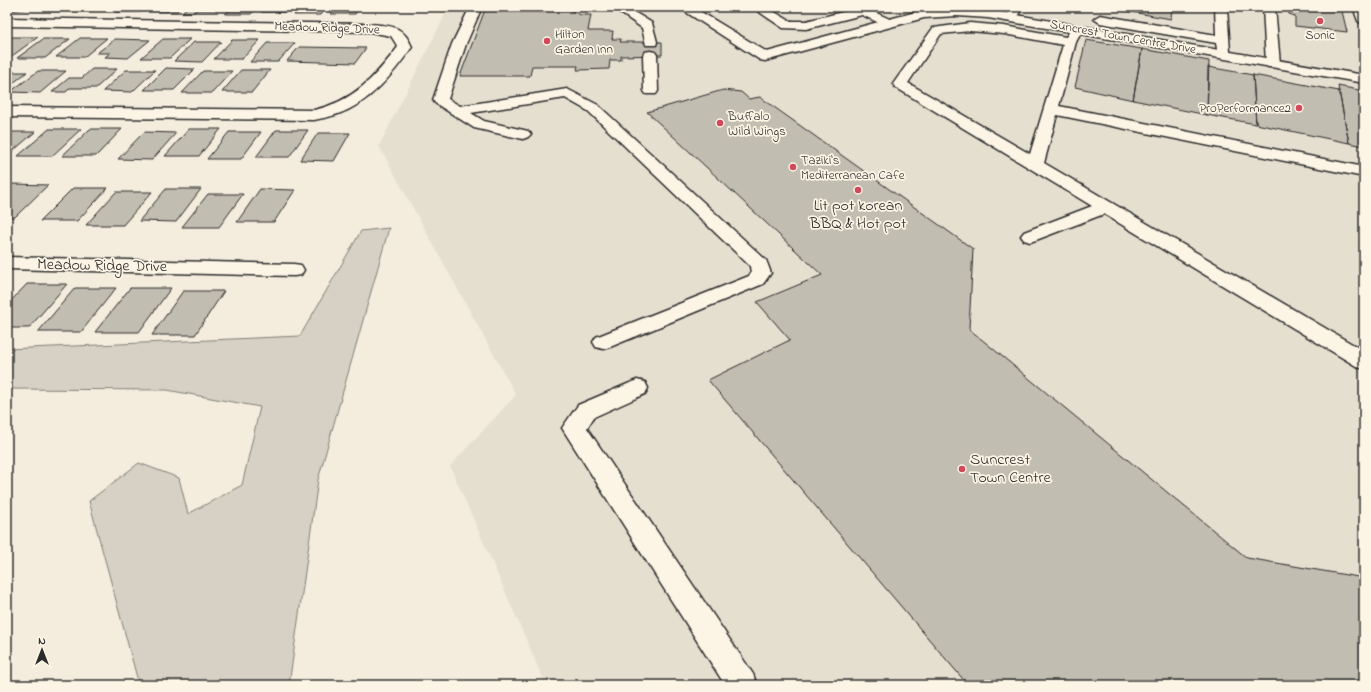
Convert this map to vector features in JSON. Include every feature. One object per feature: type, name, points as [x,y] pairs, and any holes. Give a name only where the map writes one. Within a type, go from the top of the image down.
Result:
[{"type":"street","name":"Suncrest Town Centre Drive","points":[[684,7],[765,57],[923,14],[957,12],[1014,13],[1074,36],[1095,32],[1364,79]]},
{"type":"street","name":"Meadow Ridge Drive","points":[[7,22],[370,28],[395,32],[402,37],[405,47],[376,82],[356,99],[335,110],[314,114],[7,112]]},
{"type":"street","name":"Meadow Ridge Drive","points":[[7,263],[294,270]]},
{"type":"lane","points":[[476,7],[459,44],[440,100],[479,125],[523,134]]},
{"type":"lane","points":[[618,7],[648,26],[651,91]]},
{"type":"lane","points":[[758,7],[787,25],[806,25],[860,9],[888,23]]},
{"type":"lane","points":[[1210,7],[1221,13],[1223,55]]},
{"type":"lane","points":[[1269,7],[1273,64]]},
{"type":"lane","points":[[1360,7],[1364,20]]},
{"type":"lane","points":[[1095,32],[1101,13],[1222,40]]},
{"type":"lane","points":[[774,17],[787,14]]},
{"type":"lane","points":[[1271,26],[1284,17]]},
{"type":"lane","points":[[1035,164],[1050,109],[1074,36],[989,28],[951,27],[937,31],[900,84],[1364,361]]},
{"type":"lane","points":[[458,111],[567,93],[593,108],[758,264],[761,273],[756,280],[603,342]]},
{"type":"lane","points":[[1050,109],[1364,172]]},
{"type":"lane","points":[[1030,236],[1105,207]]},
{"type":"lane","points":[[637,388],[586,411],[574,428],[742,685]]},
{"type":"shaded area","name":"Suncrest Town Centre","points":[[449,7],[1364,7],[1364,685],[546,685],[450,466],[516,395],[379,146]]},
{"type":"shaded area","points":[[389,228],[318,480],[289,685],[139,685],[89,501],[139,463],[179,478],[188,514],[242,485],[260,407],[167,390],[7,389],[7,349],[300,336],[361,231]]},
{"type":"building","points":[[12,7],[45,7],[7,11]]},
{"type":"building","points":[[56,7],[81,7],[75,11],[50,11]]},
{"type":"building","points":[[88,7],[114,7],[110,10],[85,10]]},
{"type":"building","points":[[122,7],[147,7],[141,12],[115,12]]},
{"type":"building","points":[[156,7],[181,7],[177,11],[151,11]]},
{"type":"building","points":[[188,7],[221,7],[218,10],[182,12]]},
{"type":"building","points":[[233,7],[258,7],[251,14],[225,14]]},
{"type":"building","points":[[266,7],[292,7],[287,12],[261,12]]},
{"type":"building","points":[[301,7],[326,7],[320,15],[294,15]]},
{"type":"building","points":[[335,7],[360,7],[355,14],[330,14]]},
{"type":"building","name":"Hilton Garden Inn","points":[[486,7],[573,7],[572,11],[581,15],[591,15],[588,31],[613,31],[612,39],[621,39],[620,42],[662,42],[662,55],[621,56],[621,60],[610,60],[609,69],[577,70],[578,66],[532,66],[530,76],[460,76]]},
{"type":"building","points":[[1127,7],[1172,7],[1171,19],[1126,11]]},
{"type":"building","name":"Sonic","points":[[1293,7],[1341,7],[1347,32],[1295,26],[1295,16],[1289,14],[1288,9],[1294,10]]},
{"type":"building","points":[[11,37],[38,37],[12,56],[7,56],[7,40]]},
{"type":"building","points":[[80,38],[107,38],[84,57],[56,57]]},
{"type":"building","points":[[43,39],[70,39],[45,58],[17,58]]},
{"type":"building","points":[[115,39],[150,40],[128,58],[105,57],[110,53],[97,53]]},
{"type":"building","points":[[163,39],[190,39],[170,58],[141,58]]},
{"type":"building","points":[[232,40],[260,40],[242,59],[214,59]]},
{"type":"building","points":[[1086,40],[1142,49],[1133,100],[1075,87]]},
{"type":"building","points":[[194,42],[221,42],[202,62],[174,61]]},
{"type":"building","points":[[267,43],[295,43],[278,62],[250,62]]},
{"type":"building","points":[[299,47],[366,48],[355,63],[287,61]]},
{"type":"building","points":[[1142,49],[1209,61],[1207,115],[1133,100]]},
{"type":"building","points":[[1208,67],[1253,75],[1256,124],[1207,115]]},
{"type":"building","points":[[166,68],[195,69],[174,90],[144,90]]},
{"type":"building","points":[[92,69],[117,69],[96,88],[70,88],[66,92],[52,92],[69,78],[82,78]]},
{"type":"building","points":[[126,70],[155,70],[132,92],[103,91]]},
{"type":"building","points":[[241,70],[270,70],[252,92],[222,92]]},
{"type":"building","points":[[38,71],[66,71],[40,93],[10,92]]},
{"type":"building","points":[[203,71],[232,71],[212,93],[182,93]]},
{"type":"building","points":[[7,72],[27,72],[7,88]]},
{"type":"building","name":"ProPerformance2","points":[[1253,75],[1339,91],[1349,143],[1256,124]]},
{"type":"building","points":[[1338,86],[1364,91],[1364,146],[1349,143]]},
{"type":"building","name":"Suncrest Town Centre","points":[[723,90],[741,92],[749,99],[760,97],[973,249],[969,329],[1247,558],[1364,578],[1364,685],[968,685],[708,380],[790,340],[757,302],[822,275],[647,112]]},
{"type":"building","points":[[49,129],[81,129],[52,156],[18,156]]},
{"type":"building","points":[[90,129],[122,129],[96,156],[62,156]]},
{"type":"building","points":[[189,129],[221,129],[199,156],[165,156]]},
{"type":"building","points":[[276,130],[308,130],[289,157],[256,157]]},
{"type":"building","points":[[7,132],[35,132],[7,156]]},
{"type":"building","points":[[144,132],[176,133],[152,160],[118,159]]},
{"type":"building","points":[[229,132],[261,132],[241,159],[207,159]]},
{"type":"building","points":[[318,133],[350,133],[334,161],[300,160]]},
{"type":"building","points":[[13,184],[48,185],[15,217],[7,217],[7,190]]},
{"type":"building","points":[[73,188],[108,188],[77,221],[40,221]]},
{"type":"building","points":[[166,189],[201,189],[176,222],[139,221]]},
{"type":"building","points":[[260,189],[295,190],[274,222],[237,222]]},
{"type":"building","points":[[116,192],[152,192],[123,225],[86,225]]},
{"type":"building","points":[[208,194],[243,194],[219,227],[182,227]]},
{"type":"building","points":[[27,284],[67,284],[29,328],[7,328],[7,305]]},
{"type":"building","points":[[75,288],[116,288],[81,332],[38,332]]},
{"type":"building","points":[[130,288],[171,288],[139,332],[95,332]]},
{"type":"building","points":[[183,291],[224,291],[195,335],[152,335]]},
{"type":"place","name":"Sonic","points":[[1320,21]]},
{"type":"place","name":"Hilton Garden Inn","points":[[547,41]]},
{"type":"place","name":"ProPerformance2","points":[[1299,108]]},
{"type":"place","name":"Buffalo Wild Wings","points":[[720,123]]},
{"type":"place","name":"Taziki's Mediterranean Cafe","points":[[793,167]]},
{"type":"place","name":"Lit pot korean BBQ & Hot pot","points":[[858,190]]},
{"type":"place","name":"Suncrest Town Centre","points":[[962,469]]}]
